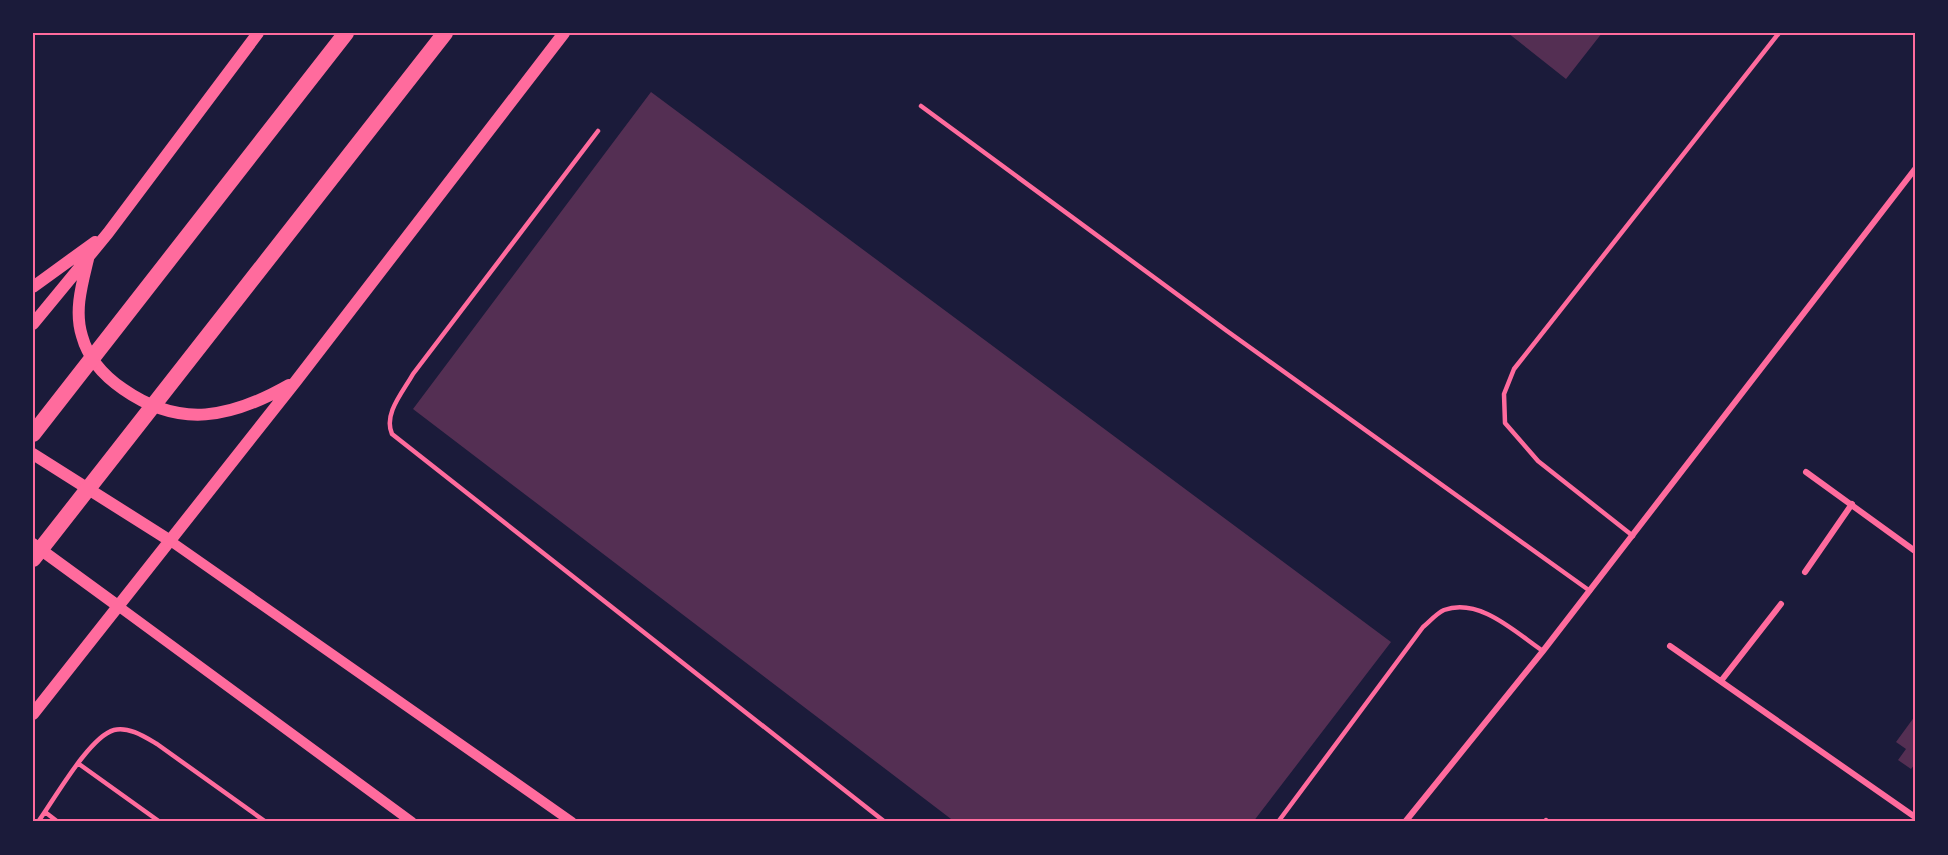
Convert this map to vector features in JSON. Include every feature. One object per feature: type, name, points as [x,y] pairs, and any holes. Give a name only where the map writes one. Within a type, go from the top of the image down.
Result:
[{"type":"highway","points":[[33,434],[346,33]]},
{"type":"highway","points":[[33,559],[445,33]]},
{"type":"main road","points":[[33,324],[108,233],[258,33]]},
{"type":"main road","points":[[33,714],[296,381],[564,33]]},
{"type":"main road","points":[[33,287],[108,233]]},
{"type":"main road","points":[[88,258],[80,296],[81,335],[90,356],[103,372],[131,395],[157,409],[182,416],[213,414],[262,401],[296,381]]},
{"type":"main road","points":[[33,454],[169,540]]},
{"type":"main road","points":[[33,544],[118,606]]},
{"type":"street","points":[[1405,822],[1633,536],[1915,169]]},
{"type":"street","points":[[1806,472],[1915,551]]},
{"type":"street","points":[[1805,572],[1852,504]]},
{"type":"street","points":[[169,540],[572,822]]},
{"type":"street","points":[[1721,681],[1781,604]]},
{"type":"street","points":[[118,606],[412,822]]},
{"type":"street","points":[[1670,646],[1915,817]]},
{"type":"lane","points":[[1633,536],[1538,461],[1505,423],[1504,394],[1514,369],[1779,33]]},
{"type":"lane","points":[[921,106],[1227,332],[1590,591]]},
{"type":"lane","points":[[598,131],[413,374],[391,413],[388,426],[392,434],[885,822]]},
{"type":"lane","points":[[1278,822],[1423,627],[1442,610],[1461,606],[1480,610],[1543,651]]},
{"type":"lane","points":[[38,822],[99,738],[115,729],[138,733],[266,822]]},
{"type":"lane","points":[[79,764],[160,822]]},
{"type":"lane","points":[[45,812],[58,822]]},
{"type":"building","points":[[1508,33],[1602,33],[1566,79]]},
{"type":"building","points":[[651,92],[1391,642],[1253,822],[955,822],[413,409]]},
{"type":"building","points":[[1915,716],[1915,764],[1911,769],[1898,760],[1906,749],[1896,742]]}]
